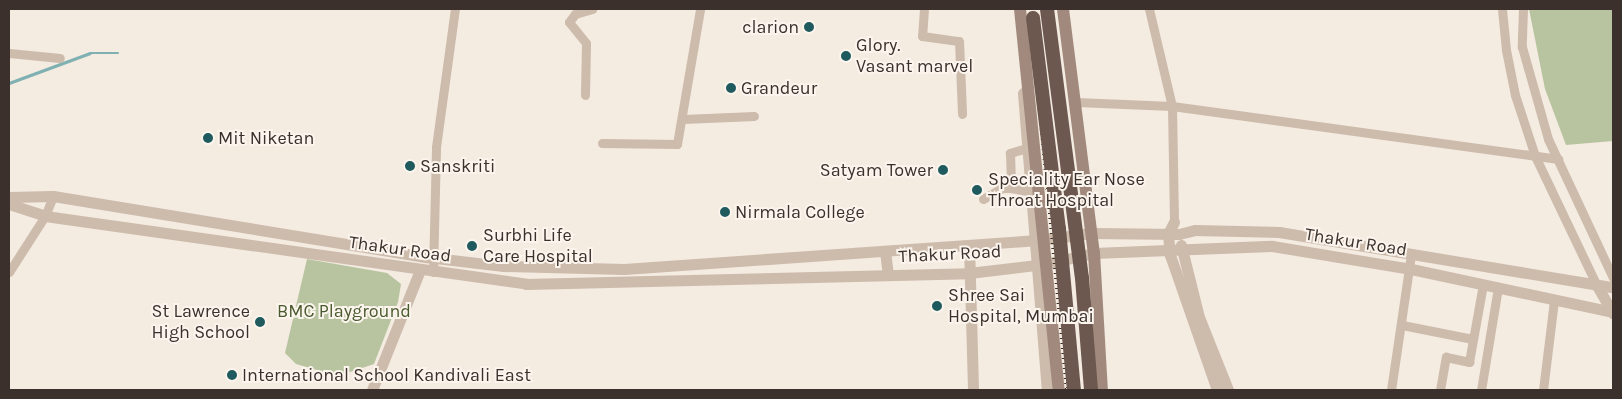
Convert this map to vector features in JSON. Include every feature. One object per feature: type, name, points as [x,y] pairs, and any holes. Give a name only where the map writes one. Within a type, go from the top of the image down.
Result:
[{"type":"highway","points":[[1047,9],[1081,268],[1091,390]]},
{"type":"highway","points":[[1033,18],[1059,229],[1074,390]]},
{"type":"main road","points":[[1020,9],[1038,240],[1059,390]]},
{"type":"main road","points":[[1063,9],[1094,253],[1102,390]]},
{"type":"street","points":[[372,390],[426,257],[436,147],[455,9]]},
{"type":"street","points":[[585,95],[586,42],[569,22],[575,14],[592,9]]},
{"type":"street","points":[[602,143],[677,144],[683,119],[700,9]]},
{"type":"street","points":[[924,9],[922,36],[959,41],[962,114]]},
{"type":"street","points":[[1014,9],[1031,192],[1038,240]]},
{"type":"street","points":[[1149,9],[1172,106],[1175,250],[1217,390]]},
{"type":"street","points":[[1502,9],[1506,50],[1535,156],[1596,284]]},
{"type":"street","points":[[1523,9],[1522,47],[1548,139],[1613,278]]},
{"type":"street","points":[[1506,50],[1522,47]]},
{"type":"street","points":[[9,53],[60,58]]},
{"type":"street","points":[[1076,102],[1172,106],[1558,159]]},
{"type":"street","points":[[683,119],[754,116]]},
{"type":"street","points":[[1530,140],[1548,139]]},
{"type":"street","points":[[1012,188],[1010,153],[1027,148]]},
{"type":"street","points":[[983,199],[1002,188],[1031,192]]},
{"type":"street","name":"Thakur Road","points":[[9,196],[53,196],[426,257],[550,268],[659,266],[969,246],[1091,233],[1174,234],[1195,230],[1279,232],[1613,287]]},
{"type":"street","points":[[9,272],[45,216],[53,196]]},
{"type":"street","name":"Thakur Road","points":[[9,204],[45,216],[526,284],[969,273],[1041,264],[1094,253],[1272,246],[1411,269],[1613,312]]},
{"type":"street","points":[[284,250],[289,234]]},
{"type":"street","points":[[969,246],[973,390]]},
{"type":"street","points":[[885,251],[888,275]]},
{"type":"street","points":[[1391,390],[1411,269],[1411,254]]},
{"type":"street","points":[[426,257],[433,272]]},
{"type":"street","points":[[1041,264],[1047,390]]},
{"type":"street","points":[[659,266],[662,280]]},
{"type":"street","points":[[1440,390],[1446,357],[1469,362],[1483,284]]},
{"type":"street","name":"Thakur Road","points":[[1596,284],[1613,312]]},
{"type":"street","points":[[1481,390],[1498,287]]},
{"type":"street","points":[[1543,390],[1554,300]]},
{"type":"street","points":[[1195,318],[1228,390]]},
{"type":"street","points":[[1402,324],[1473,339]]},
{"type":"green space","points":[[1529,9],[1613,9],[1613,141],[1566,145],[1545,89]]},
{"type":"green space","name":"BMC Playground","points":[[307,259],[387,273],[401,284],[398,302],[374,364],[338,376],[296,364],[285,353]]},
{"type":"waterway","points":[[9,83],[90,53],[118,53]]},
{"type":"railway","points":[[1030,9],[1067,390]]},
{"type":"place","name":"clarion","points":[[809,27]]},
{"type":"place","name":"Glory. Vasant marvel","points":[[846,56]]},
{"type":"place","name":"Grandeur","points":[[731,88]]},
{"type":"place","name":"Mit Niketan","points":[[208,138]]},
{"type":"place","name":"Sanskriti","points":[[410,166]]},
{"type":"place","name":"Satyam Tower","points":[[943,170]]},
{"type":"place","name":"Speciality Ear Nose Throat Hospital","points":[[977,190]]},
{"type":"place","name":"Nirmala College","points":[[725,212]]},
{"type":"place","name":"Surbhi Life Care Hospital","points":[[472,246]]},
{"type":"place","name":"Shree Sai Hospital, Mumbai","points":[[937,306]]},
{"type":"place","name":"St Lawrence High School","points":[[260,322]]},
{"type":"place","name":"International School Kandivali East","points":[[232,375]]}]
